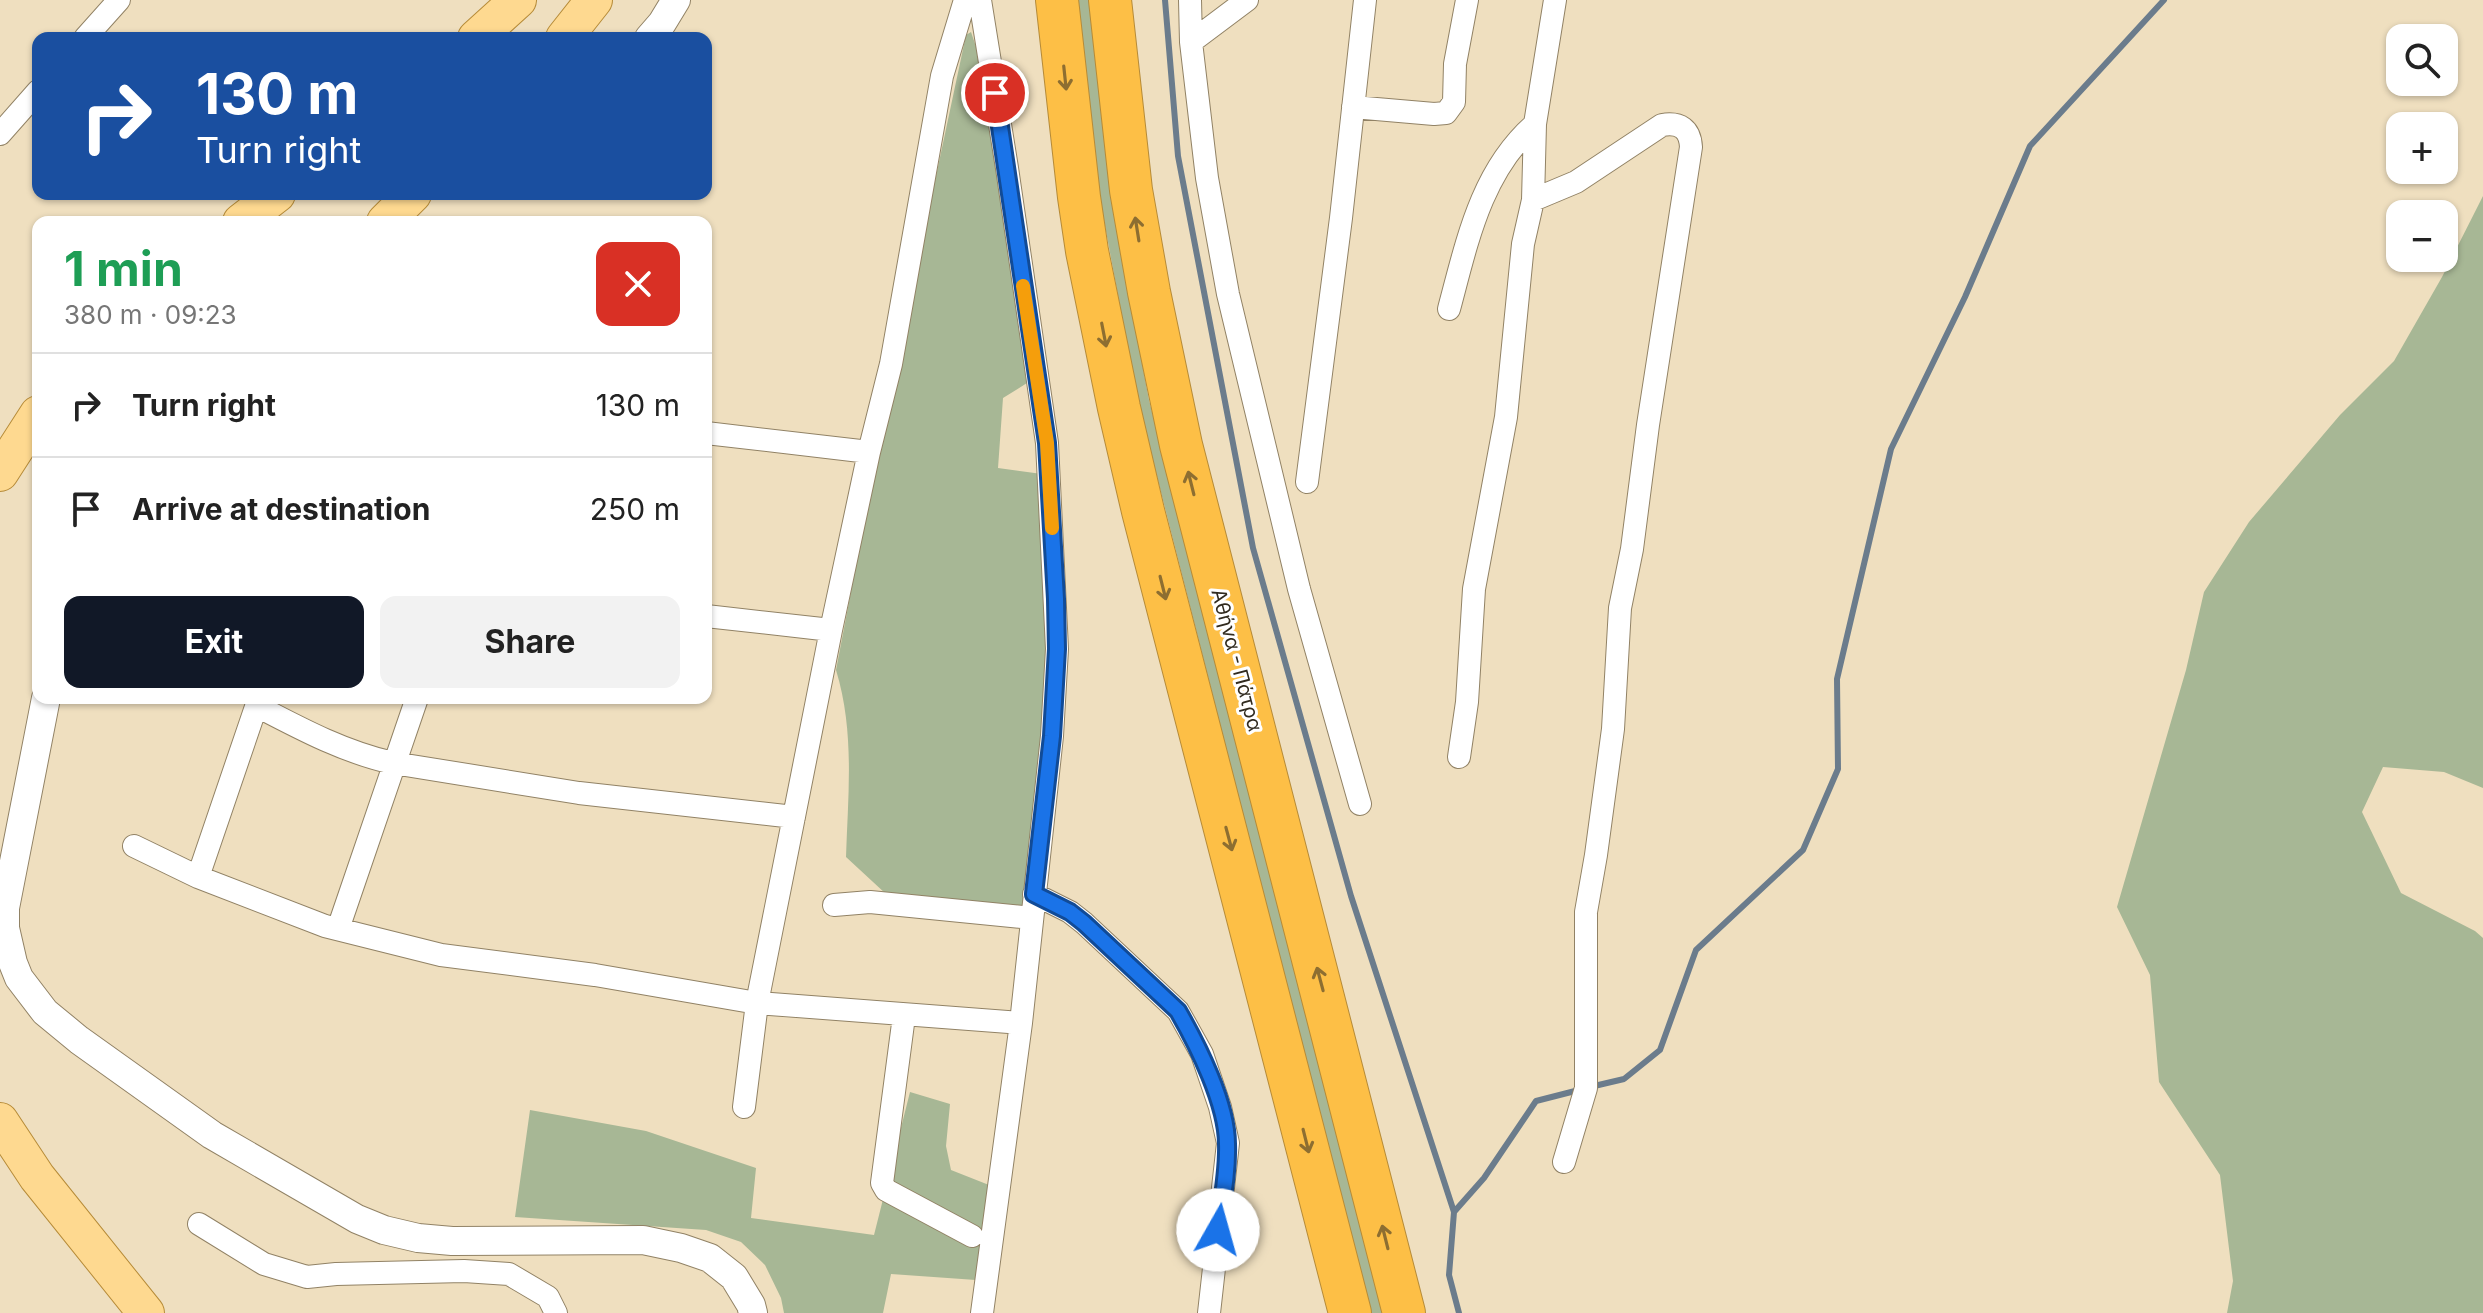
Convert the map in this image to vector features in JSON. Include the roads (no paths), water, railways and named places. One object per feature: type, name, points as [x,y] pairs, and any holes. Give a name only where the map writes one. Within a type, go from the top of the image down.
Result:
[{"type":"highway","points":[[1057,0],[1079,197],[1119,408],[1350,1313]]},
{"type":"highway","name":"Αθήνα - Πάτρα","points":[[1110,0],[1131,190],[1176,420],[1404,1313]]},
{"type":"main road","points":[[483,32],[518,0]]},
{"type":"main road","points":[[569,32],[594,0]]},
{"type":"main road","points":[[249,216],[269,200]]},
{"type":"main road","points":[[391,216],[407,200]]},
{"type":"main road","points":[[0,473],[32,423]]},
{"type":"main road","points":[[0,1121],[37,1177],[146,1313]]},
{"type":"street","points":[[90,32],[119,0]]},
{"type":"street","points":[[654,32],[676,0]]},
{"type":"street","points":[[744,1107],[757,1003],[831,630],[894,350],[942,76],[965,0]]},
{"type":"street","points":[[980,0],[1048,459],[1057,649],[1052,736],[1021,1023],[982,1313]]},
{"type":"street","points":[[1190,0],[1191,42],[1207,178],[1228,294],[1299,589],[1360,804]]},
{"type":"street","points":[[1191,42],[1247,0]]},
{"type":"street","points":[[1307,482],[1365,0]]},
{"type":"street","points":[[1353,107],[1434,114],[1446,113],[1451,109],[1455,64],[1467,0]]},
{"type":"street","points":[[1459,757],[1467,702],[1474,589],[1506,417],[1523,244],[1533,200],[1535,124],[1558,2]]},
{"type":"street","points":[[0,134],[32,98]]},
{"type":"street","points":[[1533,200],[1576,182],[1662,125],[1674,123],[1684,128],[1690,136],[1691,147],[1632,549],[1620,608],[1613,729],[1586,912],[1586,1088],[1564,1162]]},
{"type":"street","points":[[1449,309],[1484,191],[1518,138],[1535,124]]},
{"type":"street","points":[[395,216],[420,200]]},
{"type":"street","points":[[712,434],[869,452]]},
{"type":"street","points":[[712,617],[831,630]]},
{"type":"street","points":[[45,704],[5,908],[5,928],[7,946],[19,978],[45,1012],[212,1135],[357,1219],[384,1230],[418,1238],[452,1241],[643,1240],[681,1248],[710,1258],[734,1277],[753,1313]]},
{"type":"street","points":[[198,877],[257,704]]},
{"type":"street","points":[[261,704],[325,742],[393,763],[579,793],[794,817]]},
{"type":"street","points":[[338,929],[415,704]]},
{"type":"street","points":[[134,846],[198,877],[338,929],[441,955],[595,975],[757,1003],[1021,1023]]},
{"type":"street","points":[[1034,894],[1070,912],[1084,923],[1169,1002],[1178,1011],[1202,1054],[1220,1107],[1228,1143],[1209,1313]]},
{"type":"street","points":[[834,905],[870,902],[1032,918]]},
{"type":"street","points":[[904,1016],[882,1183],[886,1190],[972,1236]]},
{"type":"street","points":[[199,1224],[264,1264],[307,1277],[464,1271],[509,1274],[548,1297],[556,1313]]},
{"type":"waterway","points":[[1165,0],[1178,156],[1253,548],[1351,896],[1454,1212],[1449,1275],[1459,1313]]},
{"type":"waterway","points":[[1590,1087],[1624,1079],[1660,1050],[1696,950],[1803,850],[1838,769],[1837,679],[1891,449],[1965,297],[2030,146],[2164,0]]},
{"type":"waterway","points":[[1454,1212],[1484,1178],[1536,1101],[1579,1090]]}]
